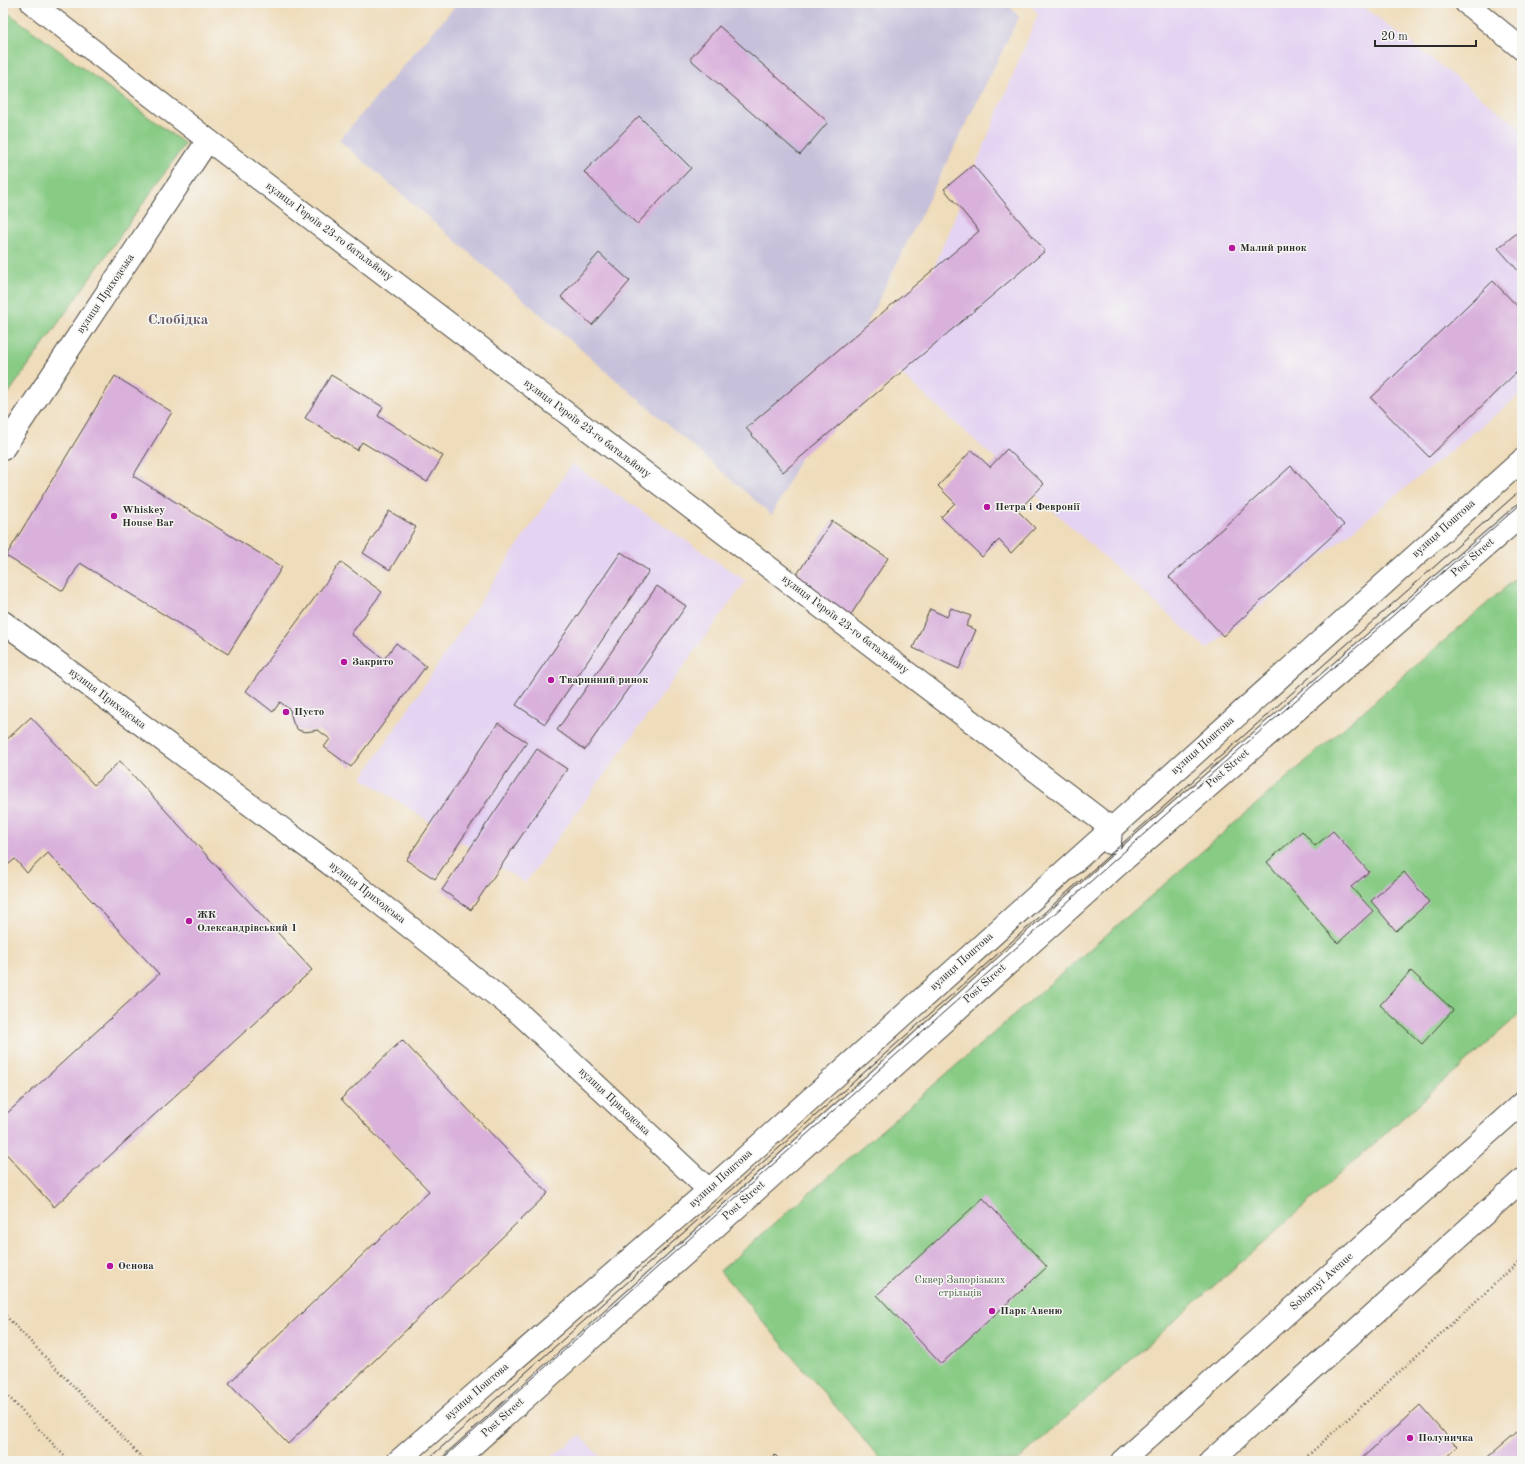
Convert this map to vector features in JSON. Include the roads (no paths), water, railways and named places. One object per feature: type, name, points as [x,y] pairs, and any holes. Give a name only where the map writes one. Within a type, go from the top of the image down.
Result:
[{"type":"street","name":"вулиця Героїв 23-го батальйону","points":[[32,3],[208,140],[1111,828]]},
{"type":"street","points":[[1466,3],[1522,50]]},
{"type":"street","name":"вулиця Приходська","points":[[3,449],[208,140]]},
{"type":"street","name":"вулиця Поштова","points":[[398,1461],[709,1190],[1522,460]]},
{"type":"street","name":"Post Street","points":[[455,1461],[1119,864],[1522,515]]},
{"type":"street","name":"вулиця Приходська","points":[[3,622],[330,864],[520,1014],[709,1190]]},
{"type":"street","points":[[1111,828],[1109,855],[1119,864]]},
{"type":"street","name":"Sobornyi Avenue","points":[[1122,1461],[1522,1103]]},
{"type":"street","points":[[1211,1461],[1522,1180]]},
{"type":"tram line","points":[[426,1461],[1522,489]]},
{"type":"tram line","points":[[440,1461],[1209,776],[1522,503]]},
{"type":"place","name":"Малий ринок","points":[[1232,248]]},
{"type":"place","name":"Петра і Февронії","points":[[987,507]]},
{"type":"place","name":"Whiskey House Bar","points":[[114,516]]},
{"type":"place","name":"Закрито","points":[[344,662]]},
{"type":"place","name":"Тваринний ринок","points":[[551,680]]},
{"type":"place","name":"Пусто","points":[[286,712]]},
{"type":"place","name":"ЖК Олександрівський 1","points":[[189,921]]},
{"type":"place","name":"Основа","points":[[110,1266]]},
{"type":"place","name":"Парк Авеню","points":[[992,1311]]},
{"type":"place","name":"Полуничка","points":[[1410,1438]]},
{"type":"district","name":"Слобідка","points":[[178,320]]},
{"type":"park label","name":"Сквер Запорізьких стрільців","points":[[960,1286]]}]
